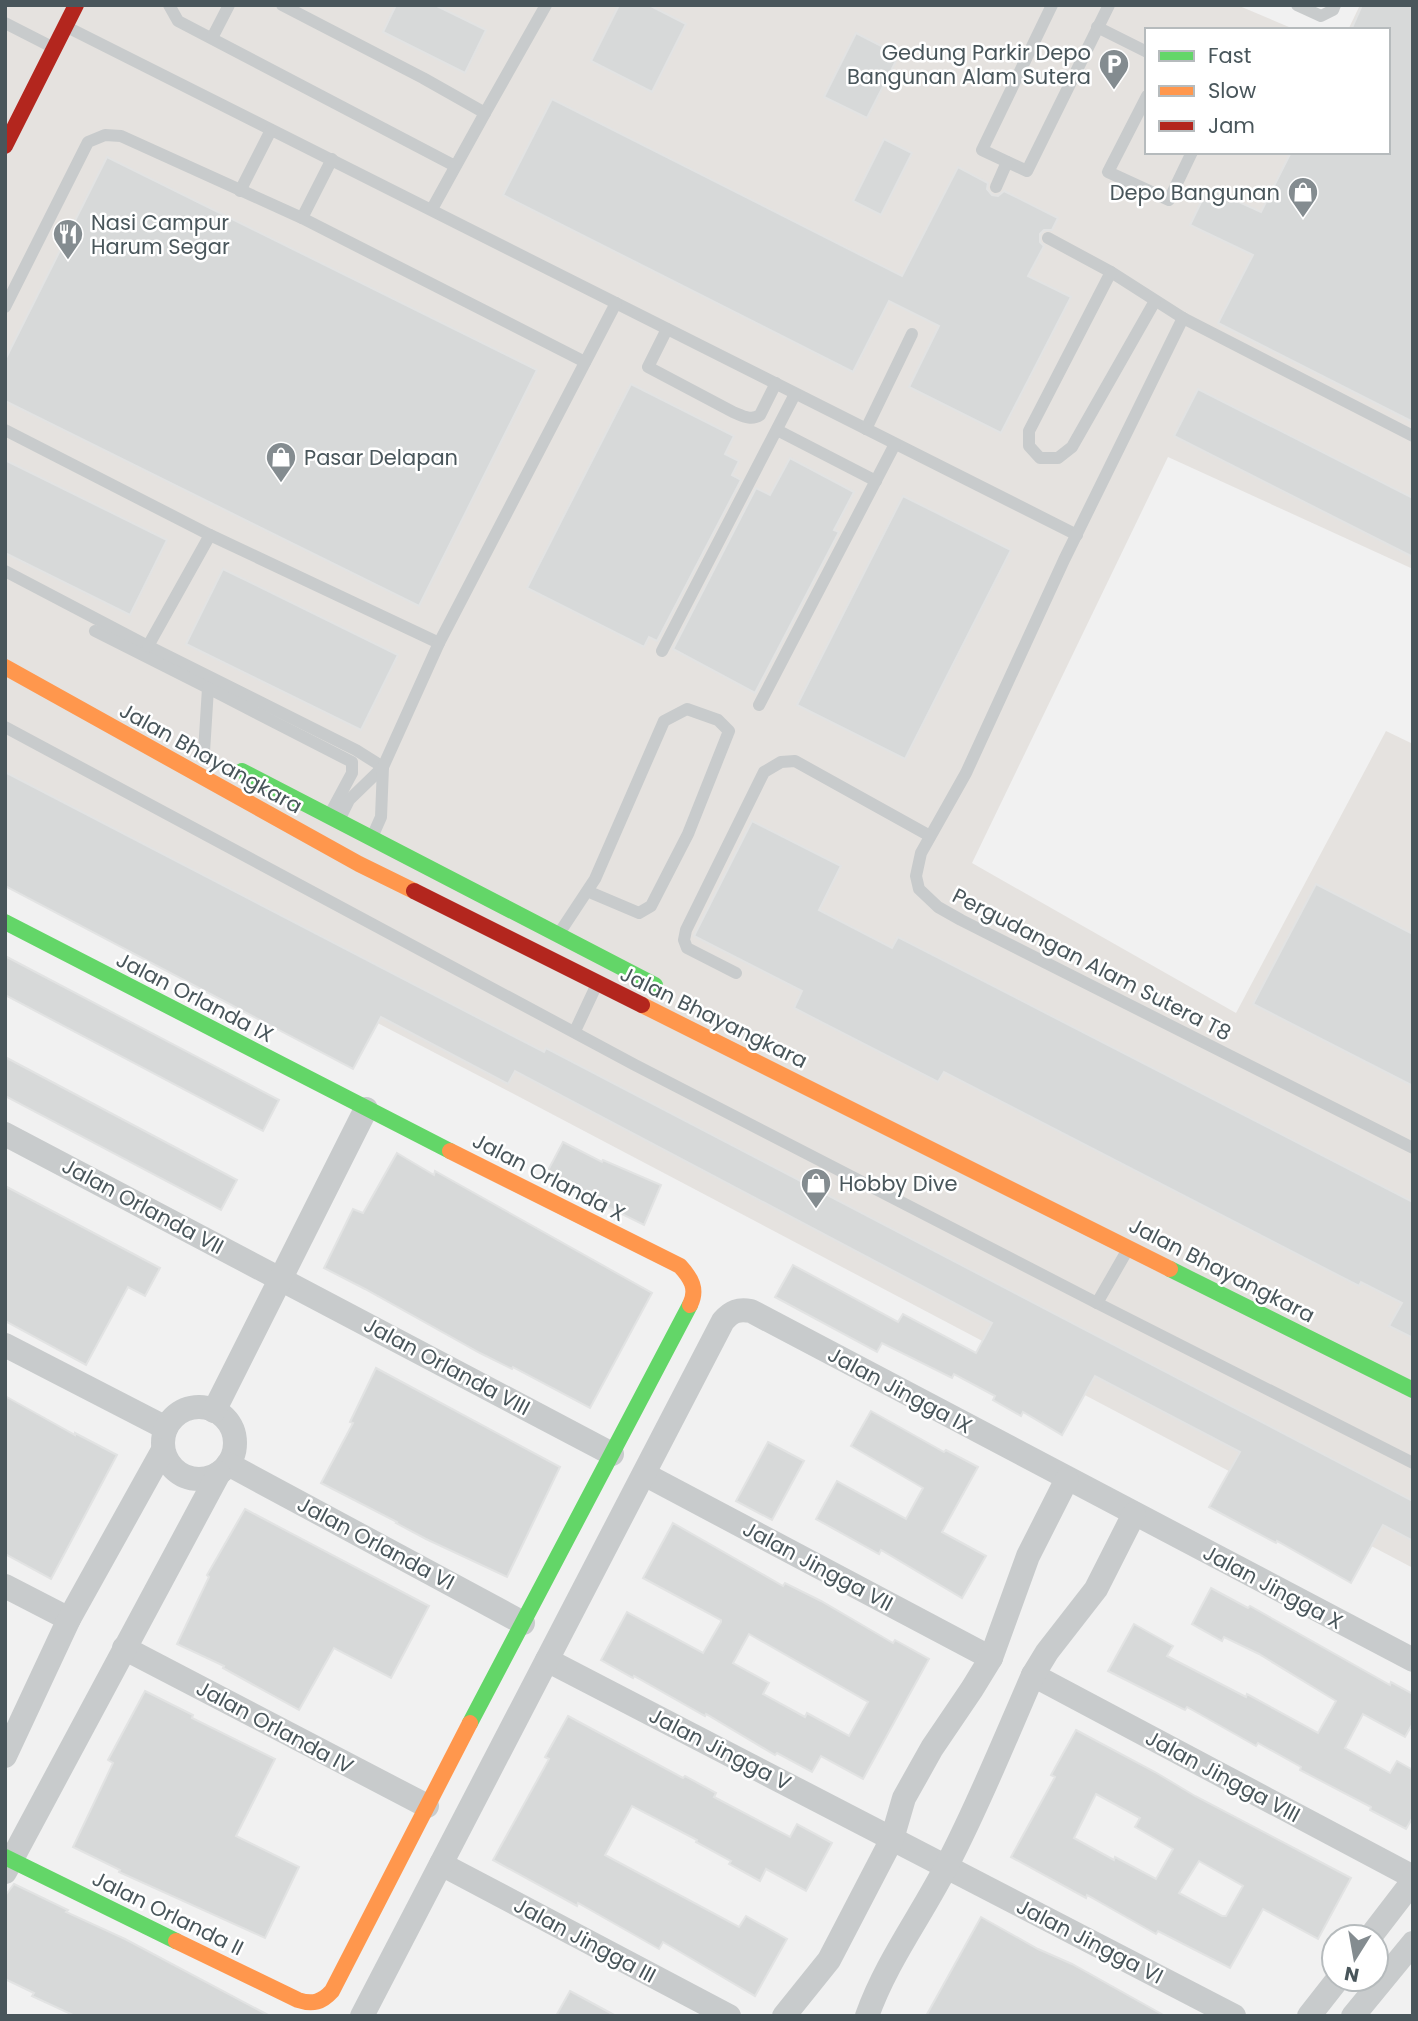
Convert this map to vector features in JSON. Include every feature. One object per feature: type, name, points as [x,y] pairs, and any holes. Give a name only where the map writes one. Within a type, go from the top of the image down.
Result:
[{"type":"main road","points":[[5,146],[76,5]]},
{"type":"main road","name":"Jalan Bhayangkara","points":[[5,667],[359,864],[1413,1390]]},
{"type":"main road","name":"Jalan Bhayangkara","points":[[183,740],[333,820],[674,994]]},
{"type":"main road","name":"Jalan Orlanda IX","points":[[5,922],[366,1109]]},
{"type":"main road","name":"Jalan Orlanda X","points":[[366,1109],[680,1266],[693,1280],[693,1299],[612,1454]]},
{"type":"main road","points":[[426,1806],[612,1454]]},
{"type":"main road","name":"Jalan Orlanda II","points":[[7,1863],[306,2003],[317,2004],[332,1990],[426,1806]]},
{"type":"street","points":[[214,1411],[366,1109]]},
{"type":"street","name":"Jalan Orlanda VII","points":[[5,1134],[281,1278]]},
{"type":"street","name":"Jalan Orlanda VIII","points":[[281,1278],[612,1454]]},
{"type":"street","name":"Jalan Jingga IX","points":[[644,1474],[723,1321],[730,1313],[740,1310],[751,1311],[1134,1514]]},
{"type":"street","points":[[5,1345],[165,1439]]},
{"type":"street","points":[[5,1756],[69,1619],[165,1439],[173,1418],[192,1408],[214,1411],[225,1418],[232,1428],[235,1440],[233,1453],[7,1863]]},
{"type":"street","points":[[165,1439],[167,1461],[184,1476],[208,1478],[224,1468]]},
{"type":"street","name":"Jalan Orlanda VI","points":[[224,1468],[523,1623]]},
{"type":"street","points":[[362,2016],[644,1474]]},
{"type":"street","name":"Jalan Jingga VII","points":[[644,1474],[991,1658]]},
{"type":"street","points":[[784,2016],[829,1960],[892,1839],[904,1798],[932,1748],[991,1658],[1028,1556],[1067,1479]]},
{"type":"street","points":[[867,2016],[877,1986],[946,1866],[1033,1675],[1047,1652],[1096,1589],[1134,1514]]},
{"type":"street","name":"Jalan Jingga X","points":[[1134,1514],[1413,1660]]},
{"type":"street","points":[[5,1586],[69,1619]]},
{"type":"street","name":"Jalan Orlanda IV","points":[[124,1648],[426,1806]]},
{"type":"street","name":"Jalan Jingga V","points":[[547,1660],[946,1866]]},
{"type":"street","name":"Jalan Jingga VIII","points":[[1033,1675],[1413,1879]]},
{"type":"street","name":"Jalan Jingga III","points":[[441,1864],[729,2016]]},
{"type":"street","name":"Jalan Jingga VI","points":[[946,1866],[1234,2016]]},
{"type":"street","points":[[1380,1923],[1413,1879]]},
{"type":"street","points":[[1353,2016],[1413,1943]]},
{"type":"street","points":[[1309,2016],[1327,1993]]},
{"type":"lane","points":[[169,5],[178,21],[455,166]]},
{"type":"lane","points":[[212,38],[229,5]]},
{"type":"lane","points":[[282,5],[485,113]]},
{"type":"lane","points":[[432,209],[546,5]]},
{"type":"lane","points":[[1052,5],[982,150],[1027,171],[1109,5]]},
{"type":"lane","points":[[1297,5],[1321,16],[1333,10],[1335,5]]},
{"type":"lane","points":[[5,23],[54,48]]},
{"type":"lane","points":[[65,26],[1077,535]]},
{"type":"lane","points":[[1097,27],[1145,51]]},
{"type":"lane","points":[[1145,100],[1108,172],[1169,200],[1191,154]]},
{"type":"lane","points":[[240,191],[271,130]]},
{"type":"lane","points":[[5,307],[88,142],[105,135],[121,136],[302,218],[585,362]]},
{"type":"lane","points":[[302,218],[332,159]]},
{"type":"lane","points":[[996,187],[1007,162]]},
{"type":"lane","points":[[1048,238],[1111,272],[1183,318],[1413,436]]},
{"type":"lane","points":[[1111,272],[1029,431],[1029,446],[1040,458],[1058,458],[1072,447],[1155,301]]},
{"type":"lane","points":[[333,820],[383,767],[439,643],[616,303]]},
{"type":"lane","name":"Pergudangan Alam Sutera T8","points":[[1183,318],[1077,535],[966,773],[921,853],[916,876],[919,889],[938,907],[1413,1148]]},
{"type":"lane","points":[[667,328],[648,367],[733,412],[747,418],[760,415],[776,383]]},
{"type":"lane","points":[[866,429],[912,334]]},
{"type":"lane","points":[[662,652],[795,394]]},
{"type":"lane","points":[[5,430],[210,535],[439,643]]},
{"type":"lane","points":[[776,430],[876,481]]},
{"type":"lane","points":[[759,705],[895,444]]},
{"type":"lane","points":[[148,646],[210,535]]},
{"type":"lane","points":[[5,571],[383,767]]},
{"type":"lane","points":[[95,631],[352,762],[352,773],[322,843]]},
{"type":"lane","points":[[208,688],[216,758]]},
{"type":"lane","points":[[558,935],[587,891],[595,879],[664,721],[687,709],[718,720],[729,732],[688,834],[652,906],[639,913],[587,891]]},
{"type":"lane","points":[[5,727],[635,1065],[1413,1462]]},
{"type":"lane","points":[[736,973],[687,948],[684,940],[686,930],[764,772],[781,762],[795,761],[930,836]]},
{"type":"lane","points":[[359,864],[381,817],[383,767]]},
{"type":"lane","points":[[575,1031],[598,983]]},
{"type":"lane","points":[[1097,1303],[1129,1247]]},
{"type":"shaded area","points":[[5,5],[1237,5],[1291,28],[1145,28],[1145,154],[1390,154],[1390,28],[1349,28],[1360,5],[1413,5],[1413,569],[1168,457],[972,863],[1236,1013],[1386,731],[1413,744],[1413,1568],[5,829]]},
{"type":"building","points":[[396,5],[435,5],[486,30],[465,73],[383,32]]},
{"type":"building","points":[[619,5],[649,5],[686,24],[652,92],[591,61]]},
{"type":"building","name":"Depo Bangunan","points":[[1362,5],[1413,5],[1413,422],[1218,323],[1253,255],[1190,225],[1208,188],[1261,212],[1290,154],[1390,154],[1390,28],[1352,28]]},
{"type":"building","points":[[856,33],[899,55],[867,118],[824,97]]},
{"type":"building","points":[[552,99],[902,276],[958,167],[988,183],[987,189],[992,195],[998,196],[1004,191],[1058,218],[1052,230],[1044,230],[1040,234],[1040,242],[1044,246],[1028,276],[1071,297],[1001,433],[909,387],[939,326],[889,301],[853,372],[503,195]]},
{"type":"building","points":[[884,139],[912,153],[881,215],[853,201]]},
{"type":"building","points":[[107,157],[537,370],[419,606],[5,401],[5,360]]},
{"type":"building","points":[[631,384],[734,436],[725,454],[739,461],[732,475],[741,480],[657,641],[649,637],[644,647],[527,588]]},
{"type":"building","points":[[1198,389],[1413,498],[1413,557],[1174,436]]},
{"type":"building","points":[[790,458],[854,492],[834,530],[839,532],[755,693],[673,649],[756,488],[770,495]]},
{"type":"building","points":[[5,460],[167,540],[130,615],[5,553]]},
{"type":"building","points":[[903,496],[1011,550],[905,759],[797,705]]},
{"type":"building","points":[[223,569],[398,655],[361,730],[186,644]]},
{"type":"building","points":[[5,772],[544,1052],[546,1048],[1413,1501],[1413,1541],[1383,1525],[1351,1583],[1277,1541],[1276,1543],[1209,1507],[1240,1452],[1095,1376],[1062,1435],[1023,1412],[1021,1416],[993,1400],[995,1396],[954,1374],[952,1378],[882,1343],[877,1352],[775,1297],[793,1265],[898,1322],[903,1314],[976,1353],[992,1323],[515,1071],[508,1084],[381,1017],[353,1069],[5,886]]},
{"type":"building","points":[[752,821],[841,866],[819,910],[892,948],[898,937],[1413,1202],[1413,1338],[1389,1326],[1402,1303],[1361,1282],[1359,1286],[944,1072],[938,1082],[794,1008],[802,991],[694,936]]},
{"type":"building","points":[[1316,884],[1413,934],[1413,1086],[1253,1004]]},
{"type":"building","points":[[5,956],[279,1100],[263,1131],[5,995]]},
{"type":"building","points":[[5,1057],[237,1180],[221,1210],[5,1096]]},
{"type":"building","points":[[563,1142],[602,1162],[603,1160],[661,1185],[644,1225],[545,1176]]},
{"type":"building","points":[[397,1153],[434,1175],[435,1171],[652,1293],[590,1408],[513,1367],[512,1369],[480,1353],[324,1268],[353,1209],[363,1213]]},
{"type":"building","points":[[5,1186],[160,1268],[145,1296],[128,1287],[86,1365],[5,1321]]},
{"type":"building","points":[[376,1368],[560,1467],[507,1577],[426,1539],[321,1483],[353,1423],[350,1422]]},
{"type":"building","points":[[5,1396],[117,1455],[51,1579],[5,1554]]},
{"type":"building","points":[[871,1411],[944,1452],[946,1450],[978,1467],[942,1532],[986,1556],[962,1598],[881,1550],[879,1554],[816,1519],[837,1481],[906,1519],[923,1488],[851,1446]]},
{"type":"building","points":[[768,1442],[804,1461],[772,1520],[736,1501]]},
{"type":"building","points":[[245,1509],[429,1606],[391,1678],[334,1648],[299,1710],[223,1668],[224,1666],[177,1644],[209,1577],[207,1575]]},
{"type":"building","points":[[673,1523],[783,1586],[785,1583],[821,1601],[893,1643],[895,1640],[929,1659],[863,1779],[821,1756],[812,1772],[777,1753],[775,1755],[706,1714],[705,1716],[601,1660],[627,1612],[703,1653],[721,1622],[643,1578]],"holes":[[[749,1634],[868,1702],[849,1736],[807,1713],[805,1717],[763,1694],[769,1683],[733,1663]]]},
{"type":"building","points":[[1211,1588],[1248,1608],[1250,1606],[1390,1685],[1391,1682],[1413,1694],[1413,1723],[1405,1737],[1363,1714],[1345,1748],[1390,1773],[1397,1761],[1413,1770],[1413,1817],[1406,1829],[1370,1810],[1371,1807],[1300,1770],[1301,1767],[1258,1743],[1256,1746],[1187,1707],[1185,1710],[1108,1671],[1134,1624],[1173,1646],[1167,1656],[1246,1697],[1247,1694],[1318,1733],[1336,1701],[1259,1654],[1224,1637],[1222,1641],[1192,1624]]},
{"type":"building","points":[[145,1691],[193,1715],[192,1718],[275,1759],[236,1836],[299,1867],[265,1938],[119,1872],[120,1870],[73,1847],[113,1763],[108,1760]]},
{"type":"building","points":[[568,1716],[683,1778],[685,1776],[716,1793],[714,1797],[790,1837],[797,1824],[832,1843],[806,1891],[766,1869],[760,1881],[729,1864],[731,1861],[696,1842],[697,1840],[632,1806],[605,1855],[739,1927],[746,1916],[787,1939],[755,1996],[663,1942],[659,1949],[578,1903],[577,1906],[493,1860],[549,1759],[545,1757]]},
{"type":"building","points":[[1076,1730],[1351,1878],[1327,1923],[1320,1923],[1318,1939],[1263,1909],[1230,1968],[1158,1931],[1156,1934],[1011,1857],[1055,1777],[1051,1775]],"holes":[[[1096,1794],[1140,1818],[1135,1827],[1173,1849],[1156,1879],[1074,1838]],[[1199,1861],[1243,1886],[1226,1916],[1179,1893]]]},
{"type":"building","points":[[14,1884],[270,2016],[75,2016],[32,1996],[34,1993],[5,1979],[5,1896]]},
{"type":"building","points":[[981,1917],[1038,1949],[1072,1964],[1165,2016],[926,2016]]},
{"type":"building","points":[[570,1991],[616,2016],[556,2016]]},
{"type":"traffic: fast","points":[[242,771],[655,985]]},
{"type":"traffic: fast","points":[[5,922],[450,1151]]},
{"type":"traffic: fast","points":[[1170,1269],[1413,1390]]},
{"type":"traffic: fast","points":[[470,1723],[690,1305]]},
{"type":"traffic: fast","points":[[5,1857],[176,1941]]},
{"type":"traffic: slow","points":[[5,667],[359,864],[414,891]]},
{"type":"traffic: slow","points":[[642,1005],[1170,1269]]},
{"type":"traffic: slow","points":[[450,1151],[680,1266],[692,1284],[690,1305]]},
{"type":"traffic: slow","points":[[176,1941],[298,2000],[317,2002],[325,1998],[332,1991],[470,1723]]},
{"type":"traffic: jam","points":[[5,146],[76,5]]},
{"type":"traffic: jam","points":[[414,891],[642,1005]]},
{"type":"place","name":"Gedung Parkir Depo Bangunan Alam Sutera","points":[[1114,91]]},
{"type":"place","name":"Depo Bangunan","points":[[1303,219]]},
{"type":"place","name":"Nasi Campur Harum Segar","points":[[68,261]]},
{"type":"place","name":"Pasar Delapan","points":[[281,484]]},
{"type":"place","name":"Hobby Dive","points":[[816,1210]]}]
